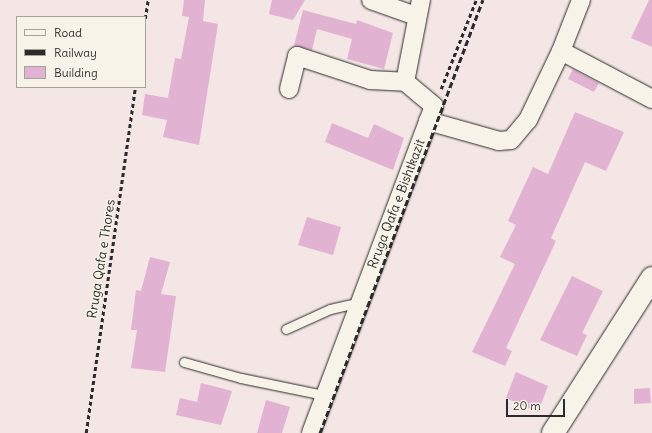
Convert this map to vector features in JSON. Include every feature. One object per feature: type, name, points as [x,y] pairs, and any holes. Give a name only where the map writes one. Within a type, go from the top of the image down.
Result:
[{"type":"main road","points":[[559,431],[652,278]]},
{"type":"street","points":[[371,0],[418,8],[405,82]]},
{"type":"street","points":[[289,89],[297,56],[370,80],[405,82],[431,114],[499,140],[511,140],[528,120],[561,51],[581,0]]},
{"type":"street","points":[[561,51],[652,99]]},
{"type":"street","name":"Rruga Qafa e Bishtkazit","points":[[311,433],[324,395],[431,114]]},
{"type":"lane","points":[[286,329],[330,308],[360,302]]},
{"type":"lane","points":[[184,362],[241,378],[324,395]]},
{"type":"path","points":[[145,16],[148,0]]},
{"type":"path","points":[[431,114],[476,0]]},
{"type":"path","name":"Rruga Qafa e Thores","points":[[86,433],[135,88]]},
{"type":"building","points":[[184,0],[205,0],[203,21],[218,24],[199,145],[163,137],[167,120],[142,115],[145,94],[168,98],[175,58],[181,59],[189,17],[182,16]]},
{"type":"building","points":[[272,0],[305,0],[293,20],[269,14]]},
{"type":"building","points":[[649,0],[652,0],[652,47],[631,38]]},
{"type":"building","points":[[303,10],[356,24],[357,20],[393,33],[384,69],[347,59],[352,39],[317,29],[312,50],[294,46]]},
{"type":"building","points":[[573,69],[599,83],[594,92],[568,79]]},
{"type":"building","points":[[575,112],[624,132],[606,171],[585,162],[551,238],[556,241],[506,348],[512,351],[505,366],[472,352],[515,264],[500,257],[516,225],[508,221],[533,167],[548,174]]},
{"type":"building","points":[[332,123],[368,138],[374,124],[404,138],[393,170],[325,142]]},
{"type":"building","points":[[307,217],[341,227],[333,255],[298,245]]},
{"type":"building","points":[[150,257],[170,262],[161,294],[176,296],[165,372],[131,368],[137,330],[131,330],[136,290],[141,291]]},
{"type":"building","points":[[572,276],[603,291],[582,333],[587,335],[577,356],[540,340]]},
{"type":"building","points":[[516,372],[548,386],[538,412],[506,398]]},
{"type":"building","points":[[201,383],[232,391],[221,425],[176,415],[180,398],[197,402]]},
{"type":"building","points":[[650,388],[651,403],[634,404],[634,389]]},
{"type":"building","points":[[266,400],[290,407],[282,433],[257,433]]},
{"type":"railway","points":[[320,433],[483,0]]}]
